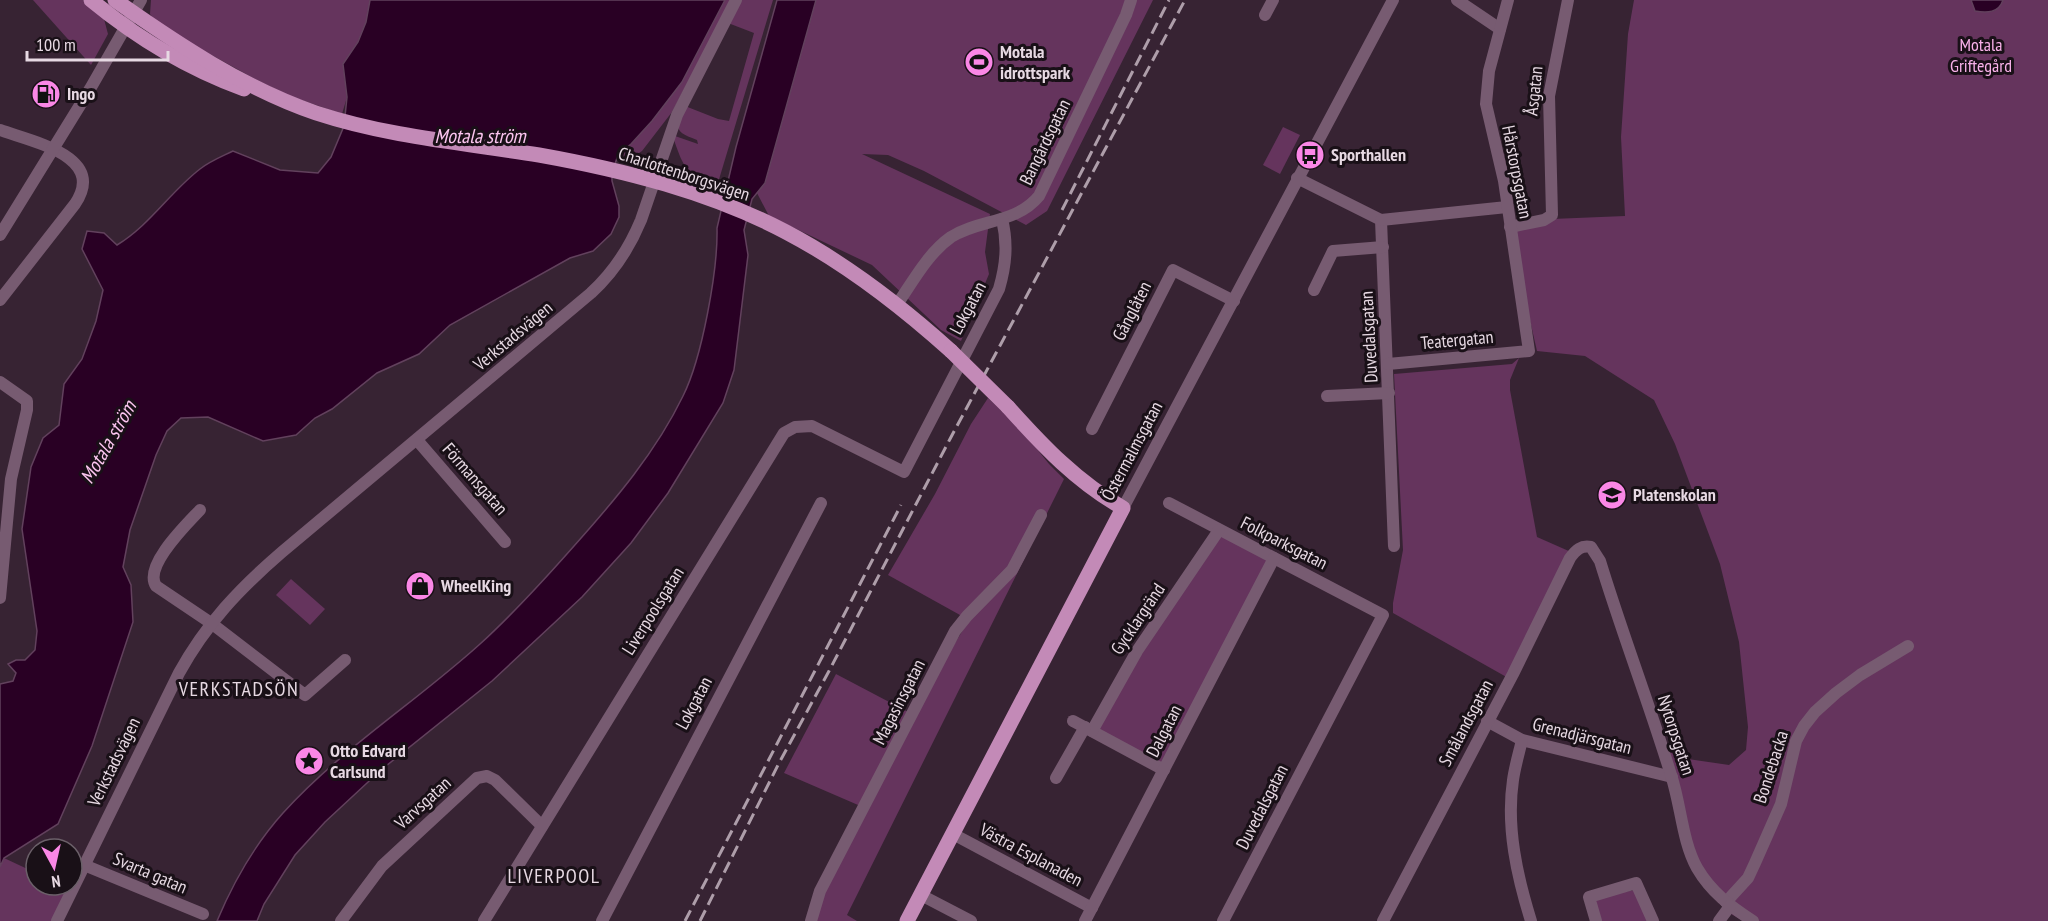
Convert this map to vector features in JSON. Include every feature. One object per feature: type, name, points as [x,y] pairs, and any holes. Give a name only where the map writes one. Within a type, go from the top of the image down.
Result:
[{"type":"main road","name":"Charlottenborgsvägen","points":[[91,0],[133,13]]},
{"type":"main road","name":"Charlottenborgsvägen","points":[[115,0],[211,62],[281,99],[345,121],[409,135],[539,155],[616,172],[717,201],[762,220],[818,251],[896,306],[951,351],[1074,475],[1091,489],[1123,508]]},
{"type":"main road","name":"Östermalmsgatan","points":[[907,921],[1123,508]]},
{"type":"street","name":"Verkstadsvägen","points":[[84,865],[178,674],[211,623],[227,603],[260,572],[602,284],[618,264],[634,235],[677,115],[736,0]]},
{"type":"street","name":"Bangårdsgatan","points":[[896,306],[932,255],[950,238],[1027,208],[1043,189],[1131,0]]},
{"type":"street","points":[[1265,15],[1273,0]]},
{"type":"street","name":"Östermalmsgatan","points":[[1123,508],[1393,0]]},
{"type":"street","points":[[1457,0],[1500,29]]},
{"type":"street","name":"Hårstorpsgatan","points":[[1508,0],[1489,70],[1486,104],[1501,165],[1529,351]]},
{"type":"street","name":"Åsgatan","points":[[1510,226],[1544,220],[1552,215],[1549,96],[1568,0]]},
{"type":"street","points":[[0,235],[133,13]]},
{"type":"street","points":[[0,130],[73,160],[79,167],[84,182],[82,193],[75,204],[0,300]]},
{"type":"street","points":[[1297,178],[1381,220],[1506,207]]},
{"type":"street","name":"Lokgatan","points":[[904,472],[999,290],[1006,257],[1006,234],[1002,219]]},
{"type":"street","name":"Duvedalsgatan","points":[[1381,220],[1394,546]]},
{"type":"street","points":[[1314,290],[1333,251],[1383,247]]},
{"type":"street","name":"Gånglåten","points":[[1092,429],[1173,270],[1234,301]]},
{"type":"street","name":"Teatergatan","points":[[1388,364],[1529,351]]},
{"type":"street","points":[[0,382],[27,401],[26,420],[16,451],[11,479],[0,598]]},
{"type":"street","points":[[1327,396],[1389,393]]},
{"type":"street","name":"Liverpoolsgatan","points":[[484,921],[784,434],[795,427],[812,426],[904,472]]},
{"type":"street","name":"Förmansgatan","points":[[417,440],[505,542]]},
{"type":"street","name":"Lokgatan","points":[[602,921],[821,503]]},
{"type":"street","name":"Folkparksgatan","points":[[1168,504],[1383,615]]},
{"type":"street","points":[[200,510],[171,542],[155,568],[153,582],[305,695],[345,660]]},
{"type":"street","name":"Magasinsgatan","points":[[811,921],[820,891],[955,631],[1011,570],[1041,514]]},
{"type":"street","name":"Gycklargränd","points":[[1056,778],[1083,726],[1219,530]]},
{"type":"street","name":"Smålandsgatan","points":[[1383,921],[1570,558],[1576,550],[1585,546]]},
{"type":"street","name":"Nytorpsgatan","points":[[1585,546],[1592,547],[1600,561],[1672,777],[1689,849],[1705,880],[1728,904],[1754,921]]},
{"type":"street","name":"Dalgatan","points":[[1085,921],[1274,558]]},
{"type":"street","name":"Duvedalsgatan","points":[[1223,921],[1383,615]]},
{"type":"street","name":"Bondebacka","points":[[1719,921],[1728,904],[1748,878],[1781,804],[1796,741],[1804,726],[1815,712],[1836,693],[1908,646]]},
{"type":"street","name":"Grenadjärsgatan","points":[[1487,721],[1522,740],[1672,777]]},
{"type":"street","points":[[1083,726],[1164,770]]},
{"type":"street","points":[[1522,740],[1513,779],[1512,828],[1518,873],[1531,921]]},
{"type":"street","name":"Varvsgatan","points":[[341,921],[382,866],[477,778],[486,777],[495,780],[542,826]]},
{"type":"street","name":"Västra Esplanaden","points":[[953,834],[1092,908]]},
{"type":"street","name":"Svarta gatan","points":[[84,865],[203,914]]},
{"type":"street","points":[[1596,921],[1589,897],[1636,883],[1653,921]]},
{"type":"street","points":[[921,895],[971,921]]},
{"type":"street","name":"Verkstadsvägen","points":[[57,921],[69,897]]},
{"type":"green space","points":[[33,0],[83,0],[104,19],[108,34],[91,65]]},
{"type":"green space","points":[[151,0],[370,0],[366,22],[358,42],[343,64],[347,97],[342,114],[290,96],[159,26],[150,14]]},
{"type":"green space","points":[[725,0],[731,0],[672,112],[642,151],[630,159],[617,158],[652,121],[682,82]]},
{"type":"green space","points":[[740,0],[773,0],[717,186],[688,170],[674,140],[675,136],[698,144],[697,140],[683,134],[678,128],[685,106],[729,121],[754,33],[728,23]]},
{"type":"green space","name":"Motala idrottspark","points":[[816,0],[1153,0],[1047,211],[1026,225],[924,171],[888,155],[862,154],[990,214],[985,252],[989,274],[961,341],[941,330],[872,265],[769,216],[757,193],[765,183]]},
{"type":"green space","name":"Motala Griftegård","points":[[1634,0],[2048,0],[2048,921],[1743,921],[1728,912],[1692,865],[1662,744],[1688,759],[1729,765],[1746,750],[1748,727],[1739,642],[1720,564],[1675,444],[1654,400],[1585,356],[1537,351],[1509,229],[1552,219],[1625,216],[1621,137],[1628,34]]},
{"type":"green space","points":[[1283,127],[1300,135],[1280,174],[1263,165]]},
{"type":"green space","points":[[1519,358],[1510,380],[1510,390],[1537,537],[1571,552],[1510,679],[1393,613],[1403,550],[1394,374],[1512,364]]},
{"type":"green space","points":[[988,398],[1021,429],[1064,479],[847,915],[857,921],[812,920],[865,808],[784,773],[836,674],[912,714],[969,620],[888,575],[935,494],[971,424]]},
{"type":"green space","points":[[1215,532],[1277,560],[1164,775],[1090,734]]},
{"type":"green space","points":[[291,579],[325,609],[310,625],[276,595]]},
{"type":"green space","points":[[4,858],[24,867],[24,897],[68,897],[56,921],[0,921],[0,867]]},
{"type":"green space","points":[[1635,890],[1652,921],[1596,921],[1590,898]]},
{"type":"water","name":"Motala ström","points":[[370,0],[725,0],[682,82],[652,121],[618,155],[612,181],[619,206],[619,217],[611,234],[593,251],[570,258],[450,325],[419,354],[377,373],[332,409],[315,418],[296,435],[263,441],[208,417],[181,418],[167,431],[156,455],[130,530],[123,567],[131,585],[133,622],[92,746],[58,824],[37,837],[24,837],[24,845],[4,858],[0,867],[0,684],[13,681],[16,673],[8,664],[16,660],[25,660],[35,650],[37,631],[22,529],[31,467],[43,438],[59,425],[64,384],[82,359],[96,321],[103,290],[82,249],[87,231],[104,233],[117,245],[140,228],[200,169],[233,151],[280,170],[318,173],[331,157],[344,126],[347,97],[343,64],[358,42],[366,22]]},
{"type":"water","points":[[777,0],[816,0],[765,183],[752,199],[744,230],[748,255],[734,370],[723,403],[668,493],[631,543],[582,597],[492,681],[381,770],[325,822],[295,855],[264,904],[257,921],[217,921],[246,864],[283,813],[329,768],[456,665],[504,621],[605,511],[634,475],[660,437],[683,396],[696,360],[712,290],[717,228],[736,147]]},
{"type":"water","points":[[1971,0],[2003,0],[1996,10],[1984,12],[1975,11]]},
{"type":"railway","points":[[1062,210],[1169,0]]},
{"type":"railway","points":[[700,921],[778,765],[1185,0]]},
{"type":"railway","points":[[685,921],[901,505]]},
{"type":"place","name":"Motala idrottspark","points":[[979,62]]},
{"type":"place","name":"Ingo","points":[[46,94]]},
{"type":"place","name":"Sporthallen","points":[[1310,155]]},
{"type":"place","name":"Platenskolan","points":[[1612,495]]},
{"type":"place","name":"WheelKing","points":[[420,586]]},
{"type":"place","name":"Otto Edvard Carlsund","points":[[309,761]]},
{"type":"district","name":"VERKSTADSÖN","points":[[239,689]]},
{"type":"district","name":"LIVERPOOL","points":[[554,876]]}]
